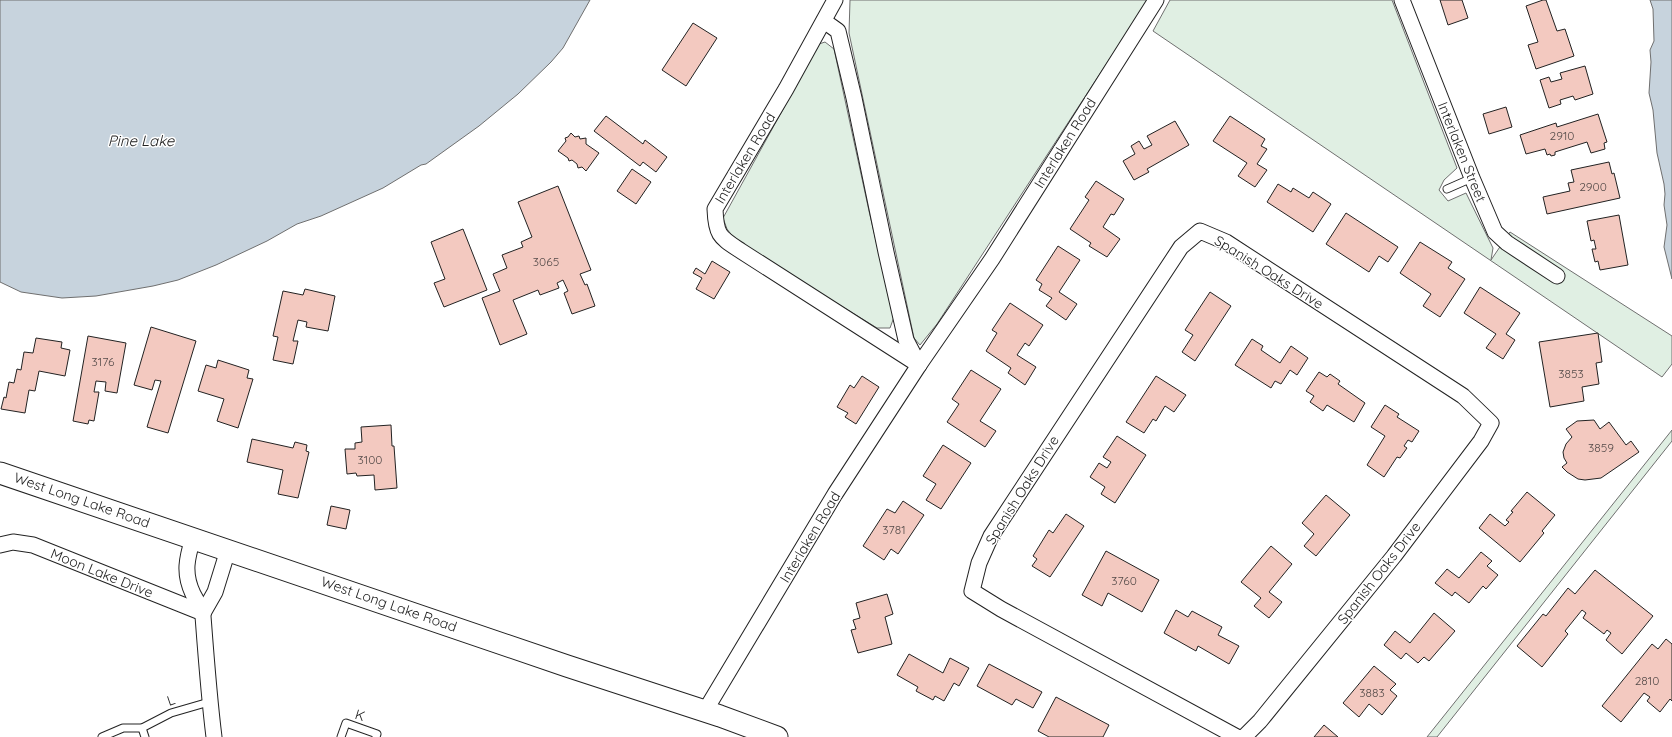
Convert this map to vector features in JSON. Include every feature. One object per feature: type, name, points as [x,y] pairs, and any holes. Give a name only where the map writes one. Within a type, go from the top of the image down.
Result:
[{"type":"main road","name":"West Long Lake Road","points":[[0,473],[567,666],[705,711],[777,737]]},
{"type":"street","name":"Interlaken Road","points":[[835,0],[786,89],[715,210],[715,226],[722,239],[919,366]]},
{"type":"street","name":"Interlaken Road","points":[[705,711],[836,494],[919,366],[992,259],[1156,0]]},
{"type":"street","name":"Interlaken Street","points":[[1402,0],[1472,178],[1495,232],[1507,244],[1557,276]]},
{"type":"street","points":[[824,21],[838,31],[854,98],[906,340],[919,366]]},
{"type":"street","name":"Spanish Oaks Drive","points":[[1237,737],[1001,609],[972,591],[979,563],[991,536],[1180,247],[1200,231],[1226,242],[1463,396],[1491,423],[1482,441],[1394,556],[1260,721],[1244,737]]},
{"type":"street","points":[[193,538],[187,557],[186,577],[203,613],[214,737]]},
{"type":"street","name":"Moon Lake Drive","points":[[0,545],[13,542],[33,545],[203,613]]},
{"type":"street","points":[[203,613],[215,592],[228,550]]},
{"type":"lane","points":[[1447,189],[1472,178]]},
{"type":"lane","name":"L","points":[[102,737],[123,728],[142,728],[171,713],[210,702]]},
{"type":"lane","name":"K","points":[[341,737],[346,723],[377,734],[376,737]]},
{"type":"lane","points":[[142,728],[145,737]]},
{"type":"green space","points":[[850,0],[1148,0],[937,324],[920,345],[914,338],[849,33]]},
{"type":"green space","points":[[1170,0],[1392,0],[1457,168],[1444,180],[1439,190],[1448,201],[1466,193],[1493,248],[1491,260],[1510,232],[1672,336],[1672,364],[1662,377],[1153,31]]},
{"type":"green space","points":[[825,42],[834,49],[869,211],[894,317],[890,328],[877,328],[737,242],[727,229],[723,218],[819,44]]},
{"type":"green space","points":[[1672,430],[1672,441],[1437,737],[1427,737]]},
{"type":"water","name":"Pine Lake","points":[[0,0],[590,0],[563,48],[551,62],[518,94],[479,126],[426,164],[421,165],[383,188],[321,216],[297,224],[267,241],[216,265],[178,280],[96,296],[62,298],[21,292],[0,282]]},
{"type":"water","points":[[1650,0],[1672,0],[1672,279],[1664,247],[1667,225],[1664,205],[1665,194],[1657,153],[1653,110],[1649,93],[1651,62],[1650,50],[1654,41],[1653,9]]},
{"type":"building","points":[[1440,0],[1462,0],[1468,18],[1448,25]]},
{"type":"building","points":[[1546,0],[1557,31],[1565,29],[1574,56],[1536,69],[1528,45],[1538,42],[1526,6]]},
{"type":"building","points":[[693,23],[717,38],[686,86],[662,70]]},
{"type":"building","points":[[1585,66],[1593,94],[1575,100],[1573,96],[1560,100],[1561,104],[1549,108],[1540,80],[1549,77],[1551,82],[1562,79],[1560,73]]},
{"type":"building","points":[[1506,107],[1512,127],[1489,134],[1483,114]]},
{"type":"building","points":[[1598,114],[1607,142],[1604,143],[1605,149],[1591,153],[1587,142],[1555,152],[1555,155],[1551,156],[1550,154],[1547,155],[1545,149],[1526,154],[1520,135],[1556,123],[1557,127]]},
{"type":"building","points":[[606,116],[643,144],[645,140],[667,157],[656,172],[643,162],[640,166],[594,131]]},
{"type":"building","points":[[1230,116],[1265,139],[1261,146],[1267,149],[1257,164],[1267,170],[1255,187],[1238,176],[1247,163],[1213,141]]},
{"type":"building","points":[[1175,121],[1189,145],[1147,169],[1149,172],[1134,180],[1123,161],[1135,154],[1131,146],[1139,141],[1144,149],[1152,145],[1147,136]]},
{"type":"building","points":[[571,133],[575,137],[579,136],[580,139],[586,138],[586,144],[599,153],[586,171],[582,167],[578,168],[577,164],[572,160],[569,161],[568,158],[558,151],[566,141],[565,138]]},
{"type":"building","points":[[1609,162],[1612,174],[1614,173],[1620,198],[1547,214],[1543,197],[1570,191],[1568,183],[1574,182],[1571,170]]},
{"type":"building","points":[[632,169],[651,182],[636,204],[617,191]]},
{"type":"building","points":[[1096,181],[1124,199],[1114,215],[1111,214],[1103,227],[1120,239],[1107,257],[1089,246],[1091,243],[1070,229],[1089,200],[1085,197]]},
{"type":"building","points":[[1278,184],[1291,192],[1293,188],[1309,198],[1313,192],[1331,204],[1313,232],[1267,202]]},
{"type":"building","points":[[558,186],[591,270],[580,274],[585,285],[587,284],[595,306],[572,314],[564,293],[568,291],[563,280],[557,283],[559,288],[540,295],[538,290],[513,300],[527,334],[500,345],[482,298],[500,291],[493,274],[507,268],[502,255],[523,247],[521,242],[532,237],[518,202]]},
{"type":"building","points":[[1346,213],[1398,247],[1388,262],[1379,256],[1369,272],[1326,244]]},
{"type":"building","points":[[1619,215],[1628,265],[1600,270],[1598,261],[1595,262],[1592,249],[1596,249],[1594,240],[1591,241],[1587,221]]},
{"type":"building","points":[[463,229],[487,290],[444,307],[434,283],[445,279],[431,242]]},
{"type":"building","points":[[1420,242],[1452,262],[1448,268],[1465,279],[1440,317],[1423,306],[1431,294],[1400,273]]},
{"type":"building","points":[[1058,246],[1080,260],[1059,292],[1077,304],[1066,320],[1046,306],[1052,298],[1039,290],[1042,284],[1036,280]]},
{"type":"building","points":[[712,261],[730,272],[714,299],[696,289],[702,278],[693,273],[696,268],[705,274]]},
{"type":"building","points":[[1480,287],[1520,313],[1506,334],[1515,340],[1503,359],[1486,348],[1496,334],[1464,313]]},
{"type":"building","points":[[305,289],[335,296],[328,331],[306,327],[307,322],[298,320],[293,341],[298,341],[293,364],[273,360],[278,337],[273,336],[283,291],[303,295]]},
{"type":"building","points":[[1210,292],[1231,306],[1195,361],[1182,352],[1193,335],[1185,330]]},
{"type":"building","points":[[1010,303],[1043,325],[1029,346],[1025,343],[1017,355],[1036,367],[1025,385],[1008,373],[1011,368],[986,351],[997,333],[992,330]]},
{"type":"building","points":[[151,327],[196,341],[168,433],[147,427],[161,381],[155,380],[152,390],[134,385]]},
{"type":"building","points":[[1598,333],[1602,362],[1596,363],[1599,384],[1582,387],[1584,401],[1550,407],[1539,342]]},
{"type":"building","points":[[88,336],[126,343],[117,393],[105,391],[106,382],[96,381],[94,392],[99,392],[94,421],[89,420],[88,424],[73,421]]},
{"type":"building","points":[[36,338],[62,342],[61,348],[70,350],[65,376],[39,371],[35,391],[29,390],[25,413],[1,409],[4,397],[6,398],[9,382],[14,383],[17,369],[21,370],[24,352],[33,353]]},
{"type":"building","points":[[1252,339],[1263,346],[1261,350],[1280,363],[1291,346],[1308,358],[1297,375],[1290,370],[1281,384],[1275,381],[1271,388],[1235,365]]},
{"type":"building","points":[[218,360],[249,370],[247,378],[253,379],[238,428],[217,421],[224,399],[198,391],[206,365],[216,368]]},
{"type":"building","points":[[971,370],[1001,389],[980,421],[996,431],[985,447],[947,422],[959,404],[952,399]]},
{"type":"building","points":[[1319,372],[1327,377],[1330,374],[1340,381],[1338,384],[1365,403],[1354,422],[1327,405],[1323,411],[1310,402],[1314,396],[1306,391]]},
{"type":"building","points":[[862,376],[879,387],[856,424],[845,417],[848,413],[837,407],[850,385],[854,388]]},
{"type":"building","points":[[1156,376],[1186,395],[1174,412],[1165,406],[1156,421],[1153,419],[1144,433],[1126,422]]},
{"type":"building","points":[[1385,405],[1399,414],[1397,417],[1419,431],[1412,442],[1408,440],[1404,446],[1407,448],[1400,458],[1397,457],[1384,477],[1367,465],[1385,436],[1371,427]]},
{"type":"building","points":[[1594,420],[1600,429],[1609,422],[1626,445],[1631,441],[1639,452],[1601,478],[1585,480],[1578,479],[1562,467],[1567,463],[1563,452],[1566,444],[1572,437],[1566,429],[1577,421]]},
{"type":"building","points":[[391,425],[397,488],[375,490],[374,475],[357,476],[356,473],[347,474],[345,449],[355,449],[355,443],[362,442],[361,427]]},
{"type":"building","points":[[1117,436],[1146,455],[1115,503],[1101,494],[1105,487],[1090,477],[1099,463],[1107,468],[1111,462],[1103,457]]},
{"type":"building","points":[[252,439],[293,448],[295,442],[307,445],[306,451],[309,452],[298,498],[278,494],[283,470],[247,462]]},
{"type":"building","points":[[943,445],[971,463],[941,509],[926,500],[936,484],[923,476]]},
{"type":"building","points":[[1527,492],[1555,515],[1542,531],[1544,533],[1520,562],[1479,528],[1490,514],[1505,526],[1509,522],[1506,520],[1513,512],[1511,511]]},
{"type":"building","points":[[1326,495],[1350,515],[1316,556],[1304,546],[1314,534],[1302,523]]},
{"type":"building","points":[[903,501],[924,515],[898,554],[891,549],[884,560],[863,546],[887,509],[895,513]]},
{"type":"building","points":[[331,506],[350,510],[346,529],[327,525]]},
{"type":"building","points":[[1066,514],[1084,526],[1050,577],[1032,566],[1037,559],[1033,556],[1049,530],[1053,533]]},
{"type":"building","points":[[1271,546],[1292,564],[1269,592],[1282,602],[1269,618],[1254,606],[1261,598],[1241,582]]},
{"type":"building","points":[[1106,551],[1159,580],[1142,612],[1108,593],[1102,606],[1082,595]]},
{"type":"building","points":[[1481,552],[1492,561],[1487,566],[1498,575],[1486,589],[1483,586],[1469,603],[1455,592],[1452,596],[1435,583],[1447,569],[1459,578]]},
{"type":"building","points":[[1595,570],[1653,616],[1622,654],[1606,640],[1611,633],[1607,630],[1604,634],[1583,618],[1586,613],[1582,610],[1565,631],[1568,634],[1542,667],[1517,646],[1543,614],[1546,616],[1568,588],[1575,594]]},
{"type":"building","points":[[887,594],[893,614],[885,617],[892,644],[858,653],[851,630],[856,629],[853,620],[860,618],[856,603]]},
{"type":"building","points":[[1176,610],[1188,617],[1192,611],[1222,627],[1218,635],[1239,646],[1229,664],[1198,646],[1196,651],[1164,633]]},
{"type":"building","points":[[1434,613],[1455,631],[1429,661],[1424,657],[1418,663],[1406,653],[1401,659],[1384,645],[1395,631],[1410,643]]},
{"type":"building","points":[[1666,639],[1672,644],[1672,701],[1670,699],[1660,712],[1647,701],[1650,697],[1644,693],[1621,722],[1602,706],[1652,644],[1658,649]]},
{"type":"building","points":[[909,654],[943,673],[950,658],[969,668],[959,686],[954,683],[944,701],[935,696],[933,700],[916,691],[918,687],[897,675]]},
{"type":"building","points":[[989,664],[1042,692],[1033,708],[1016,699],[1012,705],[977,686]]},
{"type":"building","points":[[1374,666],[1396,684],[1390,690],[1397,696],[1382,715],[1369,704],[1359,717],[1343,703]]},
{"type":"building","points":[[1056,697],[1109,725],[1103,737],[1049,737],[1038,731]]},
{"type":"building","points":[[1324,725],[1338,737],[1314,737]]}]
